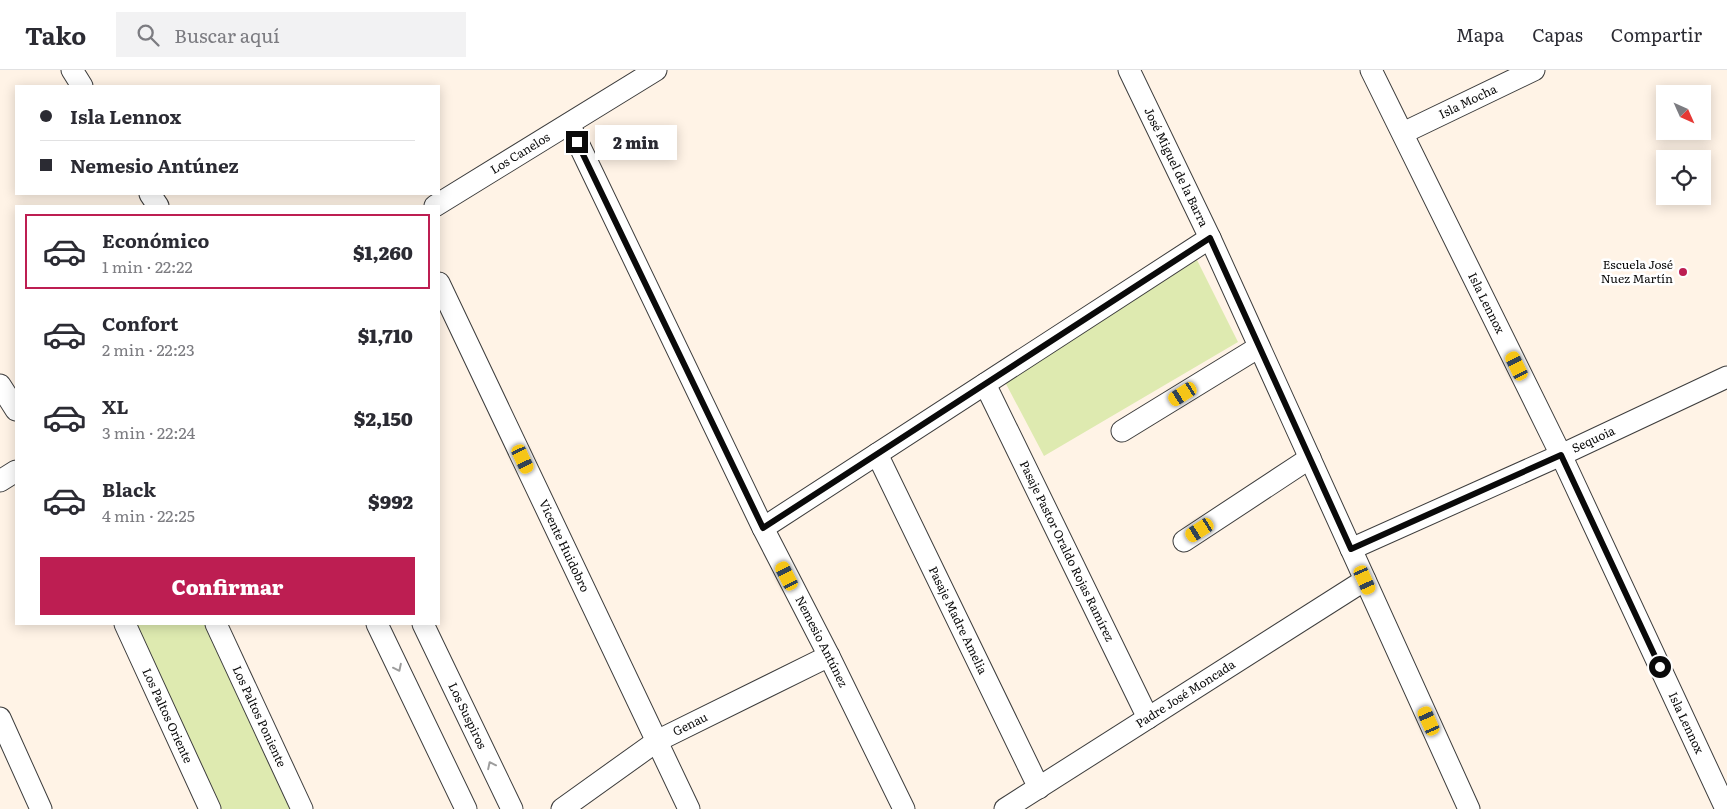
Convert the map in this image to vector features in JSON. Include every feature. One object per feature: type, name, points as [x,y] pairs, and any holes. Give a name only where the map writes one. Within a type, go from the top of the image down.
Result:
[{"type":"street","points":[[72,70],[81,85]]},
{"type":"street","name":"Los Canelos","points":[[437,205],[656,70]]},
{"type":"street","name":"José Miguel de la Barra","points":[[1130,70],[1210,238],[1469,809]]},
{"type":"street","name":"Isla Lennox","points":[[1371,70],[1561,455],[1726,809]]},
{"type":"street","name":"Isla Mocha","points":[[1402,133],[1534,70]]},
{"type":"street","name":"Nemesio Antúnez","points":[[569,124],[763,528],[829,656],[904,809]]},
{"type":"street","points":[[763,528],[1210,238]]},
{"type":"street","name":"Vicente Huidobro","points":[[440,285],[689,809]]},
{"type":"street","points":[[1122,431],[1259,347]]},
{"type":"street","name":"Sequoia","points":[[1351,549],[1561,455],[1727,377]]},
{"type":"street","name":"Pasaje Pastor Oraldo Rojas Ramírez","points":[[985,384],[1148,718]]},
{"type":"street","points":[[0,385],[15,408]]},
{"type":"street","name":"Pasaje Madre Amelia","points":[[877,454],[1039,788]]},
{"type":"street","points":[[1184,541],[1310,458]]},
{"type":"street","points":[[0,481],[15,472]]},
{"type":"street","name":"Padre José Moncada","points":[[1005,809],[1365,580]]},
{"type":"street","name":"Los Paltos Oriente","points":[[125,625],[210,809]]},
{"type":"street","name":"Los Paltos Poniente","points":[[216,625],[302,809]]},
{"type":"street","points":[[377,625],[466,809]]},
{"type":"street","name":"Los Suspiros","points":[[423,625],[512,809]]},
{"type":"street","name":"Genau","points":[[562,809],[657,741],[829,656]]},
{"type":"street","points":[[0,718],[41,809]]},
{"type":"green space","points":[[1197,260],[1238,342],[1044,456],[1005,382]]},
{"type":"green space","points":[[133,625],[206,625],[292,809],[220,809]]},
{"type":"place","name":"Escuela José Nuez Martín","points":[[1683,272]]},
{"type":"route","points":[[577,142],[763,528],[1210,238],[1351,549],[1561,455],[1660,667]]}]
